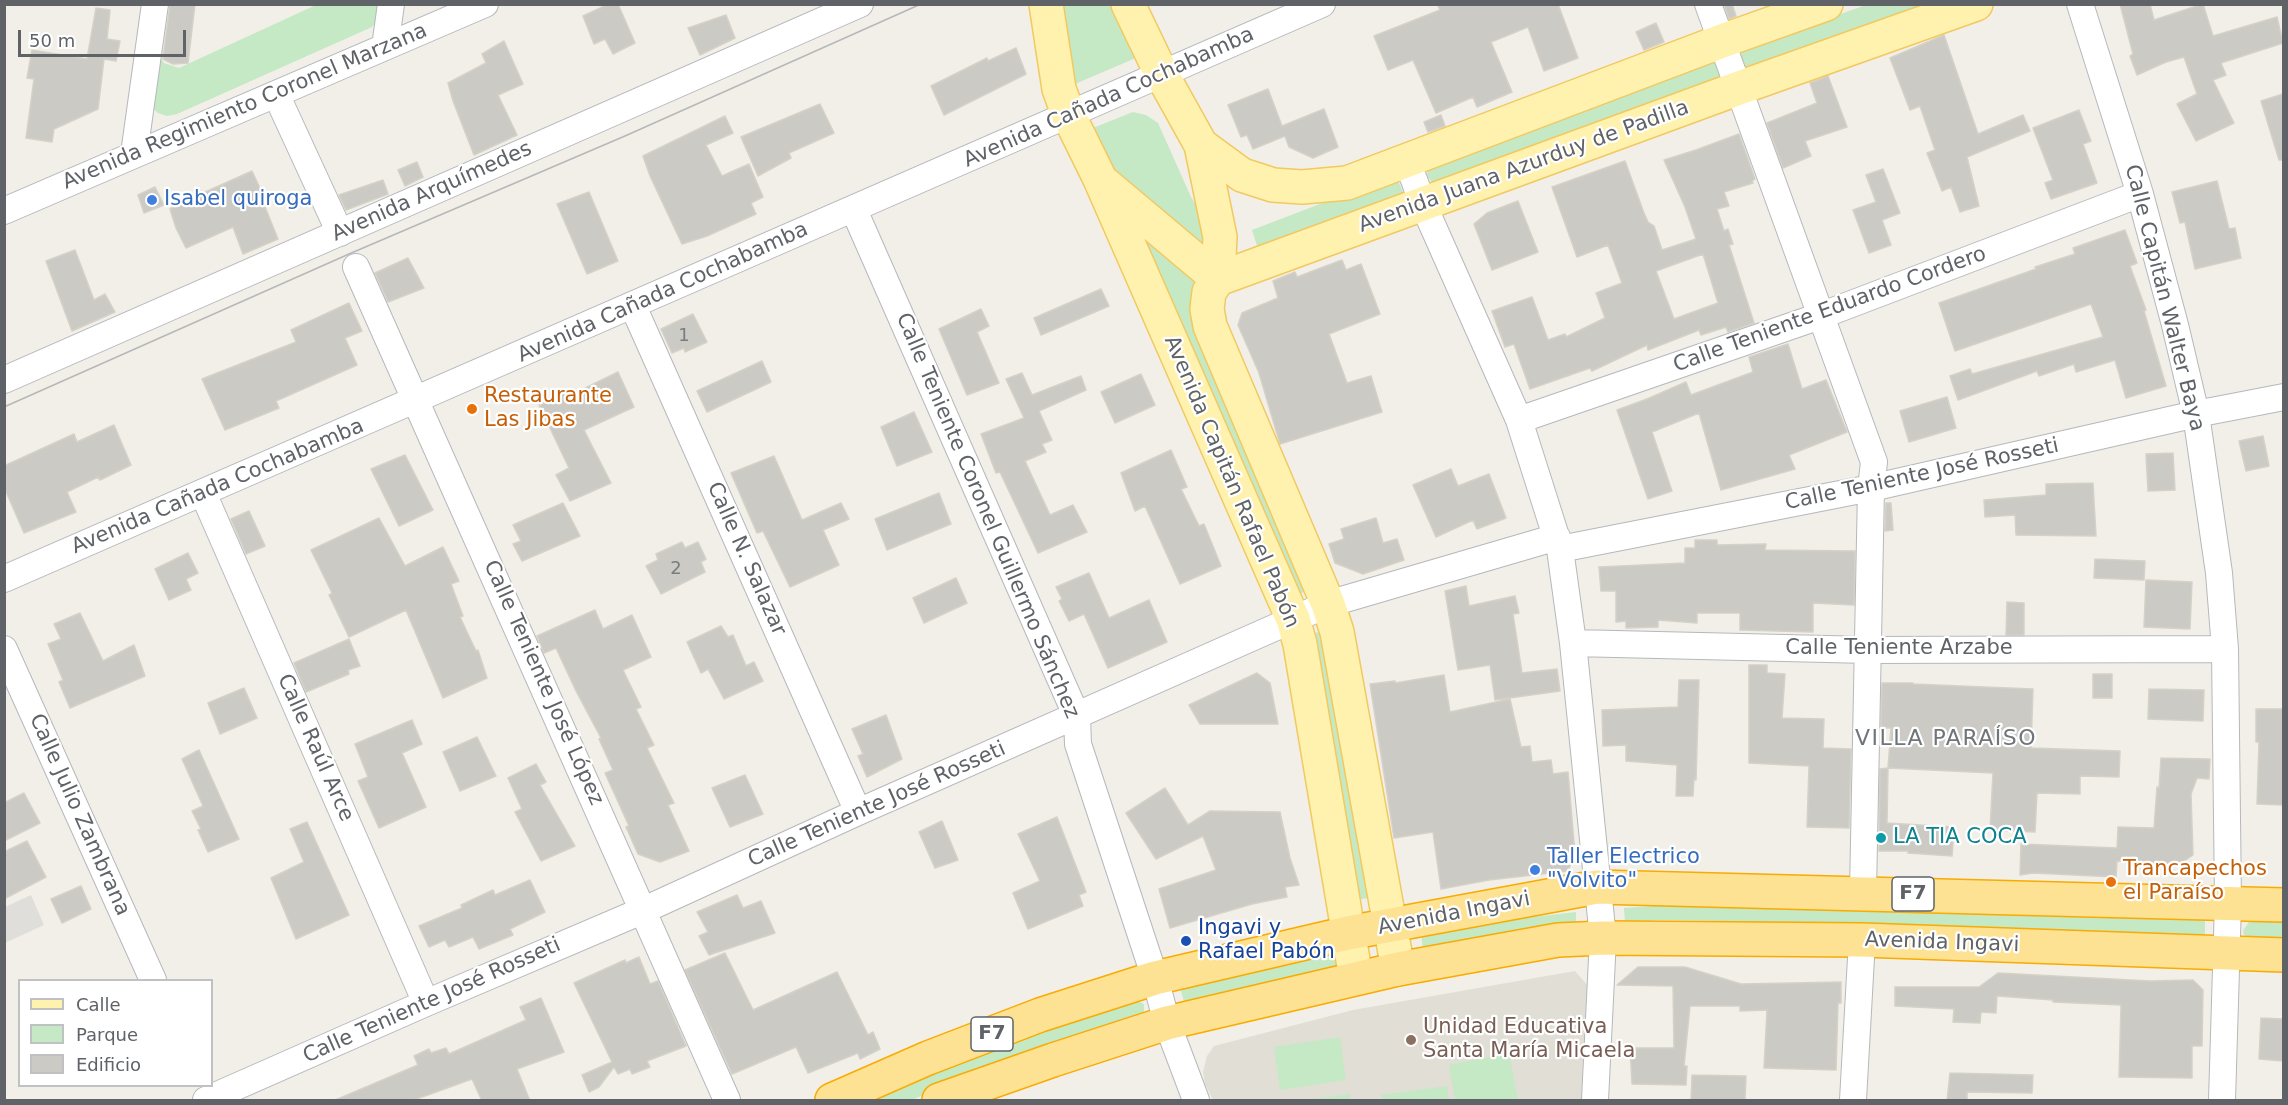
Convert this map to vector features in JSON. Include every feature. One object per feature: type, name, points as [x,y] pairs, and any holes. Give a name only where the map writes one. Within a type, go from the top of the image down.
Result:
[{"type":"highway","name":"Avenida Ingavi","points":[[832,1101],[928,1058],[1040,1015],[1155,978],[1348,933],[1597,887],[2283,904]]},
{"type":"highway","name":"Avenida Ingavi","points":[[939,1101],[1053,1060],[1167,1023],[1398,969],[1558,940],[1603,938],[1862,940],[2283,955]]},
{"type":"main road","name":"Avenida Capitán Rafael Pabón","points":[[1046,4],[1059,89],[1069,116],[1100,180],[1293,619],[1300,644],[1356,978]]},
{"type":"main road","name":"Avenida Capitán Rafael Pabón","points":[[1128,4],[1162,75],[1202,145],[1220,237],[1218,279],[1209,292],[1207,309],[1210,326],[1328,604],[1337,632],[1398,969]]},
{"type":"main road","points":[[1202,145],[1242,175],[1273,185],[1302,187],[1347,183],[1826,4]]},
{"type":"main road","name":"Avenida Juana Azurduy de Padilla","points":[[1218,279],[1739,88],[1976,4]]},
{"type":"main road","points":[[1100,180],[1218,279]]},
{"type":"street","points":[[134,154],[155,4]]},
{"type":"street","points":[[385,47],[391,4]]},
{"type":"street","name":"Avenida Regimiento Coronel Marzana","points":[[4,211],[485,4]]},
{"type":"street","name":"Avenida Arquímedes","points":[[4,380],[860,4]]},
{"type":"street","name":"Avenida Cañada Cochabamba","points":[[4,579],[1322,4]]},
{"type":"street","points":[[1708,4],[1874,462],[1870,488],[1869,650],[1863,892]]},
{"type":"street","name":"Calle Capitán Walter Baya","points":[[2080,4],[2140,194],[2175,325],[2196,414],[2219,573],[2225,649],[2228,903],[2222,1101]]},
{"type":"street","points":[[276,94],[340,233]]},
{"type":"street","points":[[1407,161],[1423,204],[1519,420],[1559,543],[1573,643],[1603,938],[1595,1101]]},
{"type":"street","name":"Calle Teniente Eduardo Cordero","points":[[1519,420],[1820,316],[2140,194]]},
{"type":"street","name":"Calle Teniente Coronel Guillermo Sánchez","points":[[854,210],[1077,717],[1078,744],[1155,978],[1167,1023],[1196,1101]]},
{"type":"street","name":"Calle Teniente José López","points":[[356,267],[727,1101]]},
{"type":"street","name":"Calle N. Salazar","points":[[633,306],[858,812]]},
{"type":"street","name":"Calle Teniente José Rosseti","points":[[206,1100],[644,910],[858,812],[1328,604],[1559,543],[1870,488],[2196,414],[2283,397]]},
{"type":"street","name":"Calle Raúl Arce","points":[[203,493],[426,1003]]},
{"type":"street","name":"Calle Teniente Arzabe","points":[[1573,643],[1869,650],[2225,649]]},
{"type":"street","name":"Calle Julio Zambrana","points":[[4,649],[152,979]]},
{"type":"street","points":[[1853,1101],[1862,940]]},
{"type":"shaded area","points":[[31,895],[44,925],[5,943],[5,907]]},
{"type":"shaded area","name":"Unidad Educativa Santa María Micaela","points":[[1575,971],[1590,988],[1586,1006],[1583,1100],[1213,1100],[1205,1084],[1203,1072],[1207,1056],[1214,1046],[1353,1010]]},
{"type":"green space","points":[[316,5],[380,5],[377,21],[372,27],[177,114],[167,116],[158,113],[150,106],[158,54],[164,63],[179,68]]},
{"type":"green space","points":[[1060,5],[1111,5],[1138,57],[1075,84]]},
{"type":"green space","points":[[1866,5],[1939,5],[1746,68],[1741,61],[1741,54],[1745,48]]},
{"type":"green space","points":[[1716,61],[1723,74],[1719,81],[1439,185],[1427,176],[1428,169]]},
{"type":"green space","points":[[1133,112],[1146,115],[1158,123],[1191,197],[1208,218],[1204,245],[1115,172],[1093,128]]},
{"type":"green space","points":[[1398,181],[1403,192],[1401,197],[1258,249],[1252,230],[1346,194]]},
{"type":"green space","points":[[1133,224],[1201,281],[1307,591],[1295,595]]},
{"type":"green space","points":[[1323,631],[1373,897],[1358,900],[1307,635]]},
{"type":"green space","points":[[1681,904],[2205,919],[2205,937],[1722,921],[1625,922],[1624,908]]},
{"type":"green space","points":[[1576,912],[1576,928],[1423,950],[1421,933]]},
{"type":"green space","points":[[2249,922],[2283,922],[2283,941],[2246,937],[2243,933]]},
{"type":"green space","points":[[1334,952],[1337,968],[1184,1002],[1180,987]]},
{"type":"green space","points":[[1137,1001],[1144,1004],[1144,1011],[1140,1017],[954,1082],[912,1100],[868,1100],[1024,1036]]},
{"type":"green space","points":[[1340,1037],[1346,1080],[1280,1090],[1274,1047]]},
{"type":"green space","points":[[1509,1053],[1518,1100],[1455,1100],[1449,1065]]},
{"type":"green space","points":[[1447,1086],[1449,1100],[1382,1100],[1381,1095]]},
{"type":"green space","points":[[1350,1094],[1351,1100],[1305,1100]]},
{"type":"building","points":[[170,4],[195,4],[188,63],[173,64],[163,59]]},
{"type":"building","points":[[609,4],[618,4],[635,43],[613,54],[605,39],[594,44],[583,16]]},
{"type":"building","points":[[1437,4],[1558,4],[1578,58],[1544,71],[1528,27],[1491,42],[1512,92],[1477,107],[1473,97],[1436,113],[1413,60],[1388,70],[1374,36],[1440,10]]},
{"type":"building","points":[[1724,4],[1732,4],[1736,16],[1729,19]]},
{"type":"building","points":[[2120,4],[2150,4],[2154,20],[2203,4],[2213,36],[2277,17],[2283,43],[2221,63],[2226,75],[2213,80],[2234,123],[2196,141],[2177,104],[2197,94],[2184,57],[2137,75],[2130,56],[2133,54]]},
{"type":"building","points":[[96,8],[110,10],[107,39],[120,41],[116,61],[104,59],[98,109],[54,129],[52,142],[26,138],[34,79],[27,78],[32,50],[87,59]]},
{"type":"building","points":[[726,15],[735,38],[700,55],[688,28]]},
{"type":"building","points":[[1656,23],[1664,42],[1644,50],[1636,32]]},
{"type":"building","points":[[1944,35],[1978,134],[2023,115],[2030,131],[1967,157],[1979,206],[1960,212],[1951,187],[1942,191],[1927,153],[1935,150],[1920,106],[1910,110],[1890,58]]},
{"type":"building","points":[[504,41],[523,84],[498,95],[517,135],[474,155],[448,83],[486,63],[482,54]]},
{"type":"building","points":[[1016,48],[1026,74],[944,115],[931,86],[987,58],[988,61]]},
{"type":"building","points":[[1828,76],[1847,127],[1805,141],[1811,156],[1783,168],[1767,123],[1817,103],[1810,83]]},
{"type":"building","points":[[1268,89],[1282,126],[1324,109],[1338,147],[1313,158],[1289,147],[1285,136],[1253,149],[1247,135],[1241,137],[1228,105]]},
{"type":"building","points":[[2283,94],[2283,160],[2279,160],[2261,101]]},
{"type":"building","points":[[820,104],[834,133],[789,153],[791,158],[758,176],[741,137]]},
{"type":"building","points":[[2079,110],[2091,141],[2083,144],[2097,183],[2051,199],[2045,183],[2053,180],[2033,128]]},
{"type":"building","points":[[1441,115],[1445,126],[1428,132],[1424,122]]},
{"type":"building","points":[[725,116],[733,133],[706,145],[722,176],[749,164],[763,197],[751,203],[756,214],[707,236],[682,244],[643,156]]},
{"type":"building","points":[[1739,134],[1755,179],[1753,183],[1724,192],[1729,206],[1717,209],[1724,231],[1728,229],[1733,244],[1729,245],[1754,323],[1728,332],[1726,327],[1701,335],[1699,330],[1648,350],[1647,345],[1592,371],[1590,368],[1530,389],[1514,344],[1505,347],[1492,311],[1532,297],[1548,340],[1565,334],[1566,337],[1605,318],[1596,293],[1622,283],[1608,245],[1577,257],[1552,187],[1625,161],[1644,213],[1648,222],[1654,226],[1662,250],[1696,239],[1685,207],[1664,160]],"holes":[[[1703,254],[1718,303],[1674,319],[1656,271]]]},
{"type":"building","points":[[417,162],[423,177],[405,186],[398,170]]},
{"type":"building","points":[[1883,169],[1900,213],[1882,220],[1891,245],[1869,253],[1853,210],[1876,202],[1866,175]]},
{"type":"building","points":[[252,171],[266,201],[263,202],[278,239],[243,254],[233,227],[186,248],[170,209],[202,191],[203,193]]},
{"type":"building","points":[[383,180],[388,194],[346,210],[339,195]]},
{"type":"building","points":[[2217,181],[2229,229],[2235,228],[2241,258],[2195,269],[2185,222],[2180,223],[2172,192]]},
{"type":"building","points":[[155,187],[164,205],[144,213],[138,195]]},
{"type":"building","points":[[589,192],[618,261],[587,274],[557,204]]},
{"type":"building","points":[[1518,201],[1538,252],[1492,270],[1474,224],[1487,213]]},
{"type":"building","points":[[2125,230],[2137,263],[2130,266],[2146,310],[2144,311],[2166,386],[2126,398],[2115,360],[2076,372],[2074,364],[2039,376],[2037,371],[1958,400],[1950,376],[1970,369],[1972,374],[2103,337],[2091,304],[1955,351],[1939,303],[2075,254],[2073,248]]},
{"type":"building","points":[[75,250],[94,300],[105,294],[115,312],[72,331],[46,261]]},
{"type":"building","points":[[408,258],[424,288],[388,302],[375,273]]},
{"type":"building","points":[[1342,260],[1346,270],[1361,264],[1380,314],[1329,334],[1347,383],[1371,376],[1382,412],[1280,444],[1259,373],[1238,325],[1242,313],[1278,298],[1273,281],[1295,272],[1297,277]]},
{"type":"building","points":[[1101,289],[1109,306],[1041,335],[1034,318]]},
{"type":"building","points":[[349,303],[362,331],[345,338],[357,365],[276,401],[279,408],[225,430],[202,379],[296,342],[291,330]]},
{"type":"building","points":[[981,309],[989,326],[977,332],[999,383],[967,395],[939,329]]},
{"type":"building","points":[[693,314],[707,342],[685,352],[684,348],[672,353],[661,329]]},
{"type":"building","points":[[1788,344],[1802,389],[1826,380],[1847,432],[1789,455],[1795,469],[1721,490],[1699,413],[1652,432],[1672,491],[1648,499],[1617,410],[1686,382],[1691,395],[1753,372],[1749,357]]},
{"type":"building","points":[[762,361],[771,382],[707,412],[697,391]]},
{"type":"building","points":[[618,372],[634,407],[584,430],[611,483],[570,501],[556,475],[569,468],[539,405],[569,391],[571,395]]},
{"type":"building","points":[[1022,373],[1032,395],[1081,376],[1086,390],[1039,411],[1052,440],[1042,444],[1046,452],[1025,461],[1050,515],[1073,505],[1087,532],[1038,553],[1000,472],[996,473],[981,434],[1024,418],[1006,379]]},
{"type":"building","points":[[1141,374],[1155,405],[1115,423],[1101,392]]},
{"type":"building","points":[[1947,397],[1956,428],[1909,442],[1900,411]]},
{"type":"building","points":[[914,412],[932,452],[897,466],[881,427]]},
{"type":"building","points":[[114,425],[131,465],[67,492],[76,512],[24,533],[4,487],[4,466],[74,434],[77,442]]},
{"type":"building","points":[[2263,436],[2269,466],[2246,471],[2239,441]]},
{"type":"building","points":[[1171,450],[1187,487],[1181,489],[1199,526],[1204,524],[1221,566],[1180,584],[1145,506],[1135,511],[1121,473]]},
{"type":"building","points":[[2173,453],[2175,490],[2148,491],[2146,454]]},
{"type":"building","points":[[405,455],[433,510],[399,526],[371,469]]},
{"type":"building","points":[[774,456],[802,520],[841,503],[849,519],[823,530],[839,565],[790,587],[763,531],[757,533],[731,473]]},
{"type":"building","points":[[1451,469],[1458,486],[1489,474],[1506,518],[1477,529],[1473,520],[1436,537],[1413,485]]},
{"type":"building","points":[[2093,483],[2096,536],[2016,535],[2015,515],[1985,517],[1984,500],[2046,495],[2046,484]]},
{"type":"building","points":[[939,493],[951,524],[887,550],[875,519]]},
{"type":"building","points":[[563,503],[580,536],[522,561],[513,544],[521,541],[513,525]]},
{"type":"building","points":[[1886,503],[1891,503],[1893,530],[1885,531]]},
{"type":"building","points":[[249,511],[265,546],[246,554],[231,519]]},
{"type":"building","points":[[379,518],[405,566],[443,547],[459,581],[451,584],[463,616],[460,617],[476,651],[478,650],[487,678],[443,698],[406,610],[349,637],[329,595],[332,593],[311,550]]},
{"type":"building","points":[[1376,518],[1383,543],[1397,539],[1404,560],[1363,574],[1335,563],[1329,544],[1344,539],[1341,529]]},
{"type":"building","points":[[1695,540],[1717,540],[1717,545],[1766,544],[1765,550],[1855,551],[1854,605],[1813,603],[1813,632],[1740,630],[1740,613],[1697,613],[1697,623],[1658,620],[1658,627],[1626,628],[1626,621],[1616,622],[1616,591],[1601,591],[1599,567],[1685,563],[1685,548],[1695,548]]},
{"type":"building","points":[[682,542],[685,548],[698,542],[706,559],[701,562],[705,572],[661,594],[646,566],[658,560],[656,554]]},
{"type":"building","points":[[188,553],[198,573],[186,579],[191,590],[169,600],[155,569]]},
{"type":"building","points":[[2095,559],[2145,561],[2144,580],[2094,578]]},
{"type":"building","points":[[1089,573],[1109,618],[1149,600],[1167,642],[1108,668],[1084,614],[1069,621],[1059,601],[1062,599],[1056,587]]},
{"type":"building","points":[[956,578],[967,603],[924,623],[913,598]]},
{"type":"building","points":[[2146,580],[2192,582],[2190,629],[2144,627]]},
{"type":"building","points":[[1466,586],[1469,606],[1515,596],[1519,613],[1513,614],[1522,673],[1557,669],[1560,691],[1495,700],[1490,665],[1458,670],[1445,591]]},
{"type":"building","points":[[2007,602],[2024,603],[2024,635],[2006,635]]},
{"type":"building","points":[[595,610],[603,629],[632,615],[651,657],[623,670],[641,707],[636,709],[654,745],[647,748],[674,803],[668,805],[689,851],[660,862],[638,854],[626,827],[629,826],[605,773],[613,770],[599,739],[601,738],[556,648],[544,653],[537,636]]},
{"type":"building","points":[[80,613],[103,661],[134,645],[145,676],[70,708],[59,682],[63,680],[48,644],[61,639],[54,624]]},
{"type":"building","points":[[721,626],[728,637],[733,635],[746,666],[754,662],[763,681],[724,699],[708,669],[701,673],[687,642]]},
{"type":"building","points":[[349,639],[360,666],[348,670],[349,674],[306,692],[294,663]]},
{"type":"building","points":[[1749,665],[1767,665],[1767,673],[1785,674],[1782,718],[1824,719],[1823,748],[1851,749],[1849,828],[1807,827],[1809,766],[1749,763]]},
{"type":"building","points":[[1257,673],[1270,683],[1278,724],[1200,724],[1189,705]]},
{"type":"building","points":[[2093,674],[2112,674],[2112,698],[2093,698]]},
{"type":"building","points":[[1444,675],[1450,712],[1510,699],[1521,747],[1530,746],[1532,762],[1551,760],[1553,774],[1568,772],[1575,854],[1568,871],[1489,880],[1441,889],[1433,832],[1394,838],[1370,684],[1395,681],[1395,683]]},
{"type":"building","points":[[1679,680],[1699,680],[1696,780],[1694,779],[1693,796],[1676,796],[1677,765],[1626,761],[1626,745],[1603,746],[1602,710],[1678,707]]},
{"type":"building","points":[[1882,683],[2033,689],[2031,748],[2120,751],[2119,777],[2080,776],[2080,794],[2037,793],[2035,832],[1990,830],[1993,773],[1888,768],[1891,728],[1881,728]]},
{"type":"building","points":[[244,688],[257,718],[220,734],[208,703]]},
{"type":"building","points":[[2149,689],[2204,690],[2203,721],[2148,719]]},
{"type":"building","points":[[2256,709],[2283,709],[2283,805],[2257,804],[2259,742],[2256,742]]},
{"type":"building","points":[[886,715],[902,759],[867,777],[858,756],[863,754],[852,729]]},
{"type":"building","points":[[412,720],[422,744],[402,753],[426,807],[379,828],[358,781],[368,777],[355,744]]},
{"type":"building","points":[[477,737],[496,776],[460,791],[443,752]]},
{"type":"building","points":[[199,750],[239,839],[208,852],[198,830],[201,829],[192,811],[203,806],[182,759]]},
{"type":"building","points":[[2161,758],[2210,759],[2209,779],[2197,778],[2191,794],[2193,855],[2180,864],[2117,861],[2116,877],[2033,873],[2020,875],[2021,844],[2117,848],[2118,827],[2154,828]]},
{"type":"building","points":[[536,764],[546,782],[540,785],[575,846],[541,861],[515,812],[522,809],[508,778]]},
{"type":"building","points":[[1888,768],[1887,823],[1954,827],[1952,856],[1908,853],[1908,851],[1879,851],[1880,769]]},
{"type":"building","points":[[745,775],[763,814],[730,827],[712,788]]},
{"type":"building","points":[[1165,788],[1188,825],[1210,811],[1280,812],[1290,858],[1299,885],[1285,887],[1287,897],[1252,904],[1170,928],[1159,889],[1216,870],[1203,836],[1156,859],[1126,813]]},
{"type":"building","points":[[24,793],[40,823],[4,841],[4,803]]},
{"type":"building","points":[[1057,817],[1086,892],[1079,895],[1083,906],[1028,929],[1013,893],[1040,881],[1018,834]]},
{"type":"building","points":[[942,821],[958,860],[935,868],[919,832]]},
{"type":"building","points":[[307,822],[349,915],[296,939],[271,878],[304,862],[290,829]]},
{"type":"building","points":[[27,841],[46,877],[4,899],[4,852]]},
{"type":"building","points":[[530,880],[545,912],[510,929],[513,935],[479,949],[473,937],[449,947],[445,940],[429,947],[419,926],[462,908],[461,905],[493,890],[495,895]]},
{"type":"building","points":[[81,886],[91,909],[62,923],[51,899]]},
{"type":"building","points":[[737,895],[743,908],[761,901],[775,933],[709,955],[699,936],[708,932],[697,912]]},
{"type":"building","points":[[725,953],[753,1010],[837,972],[868,1035],[873,1032],[880,1049],[860,1059],[858,1053],[808,1073],[796,1047],[732,1074],[685,970]]},
{"type":"building","points":[[639,957],[650,984],[658,981],[686,1046],[647,1061],[650,1067],[632,1074],[630,1069],[618,1074],[614,1067],[599,1087],[589,1092],[582,1075],[612,1062],[574,983],[625,960],[626,963]]},
{"type":"building","points":[[1638,967],[1685,967],[1741,984],[1841,982],[1841,1003],[1838,1003],[1836,1070],[1764,1068],[1767,1010],[1740,1011],[1740,1006],[1690,1006],[1684,1066],[1687,1066],[1686,1085],[1632,1084],[1630,1048],[1674,1048],[1673,986],[1617,985]]},
{"type":"building","points":[[1998,973],[2150,981],[2193,980],[2203,990],[2202,1046],[2192,1046],[2192,1078],[2119,1077],[2121,1005],[2053,1002],[2053,1000],[1997,996],[1996,1013],[1981,1012],[1980,1023],[1953,1022],[1954,1009],[1895,1006],[1895,987],[1979,987]]},
{"type":"building","points":[[541,998],[564,1052],[517,1069],[530,1101],[482,1101],[472,1079],[411,1101],[333,1101],[418,1065],[414,1056],[429,1049],[431,1053],[446,1048],[449,1054],[526,1020],[520,1007]]},
{"type":"building","points":[[2261,1018],[2283,1019],[2283,1061],[2259,1059]]},
{"type":"building","points":[[1950,1073],[2033,1075],[2032,1093],[1967,1092],[1967,1101],[1947,1101]]},
{"type":"building","points":[[1692,1075],[1746,1076],[1745,1101],[1691,1101]]},
{"type":"tram line","points":[[4,407],[921,4]]},
{"type":"place","name":"Isabel quiroga","points":[[152,200]]},
{"type":"place","name":"Restaurante Las Jibas","points":[[472,409]]},
{"type":"place","name":"LA TIA COCA","points":[[1881,838]]},
{"type":"place","name":"Taller Electrico \"Volvito\"","points":[[1535,870]]},
{"type":"place","name":"Trancapechos el Paraíso","points":[[2111,882]]},
{"type":"place","name":"Ingavi y Rafael Pabón","points":[[1186,941]]},
{"type":"place","name":"Unidad Educativa Santa María Micaela","points":[[1411,1040]]},
{"type":"district","name":"VILLA PARAÍSO","points":[[1946,739]]}]
